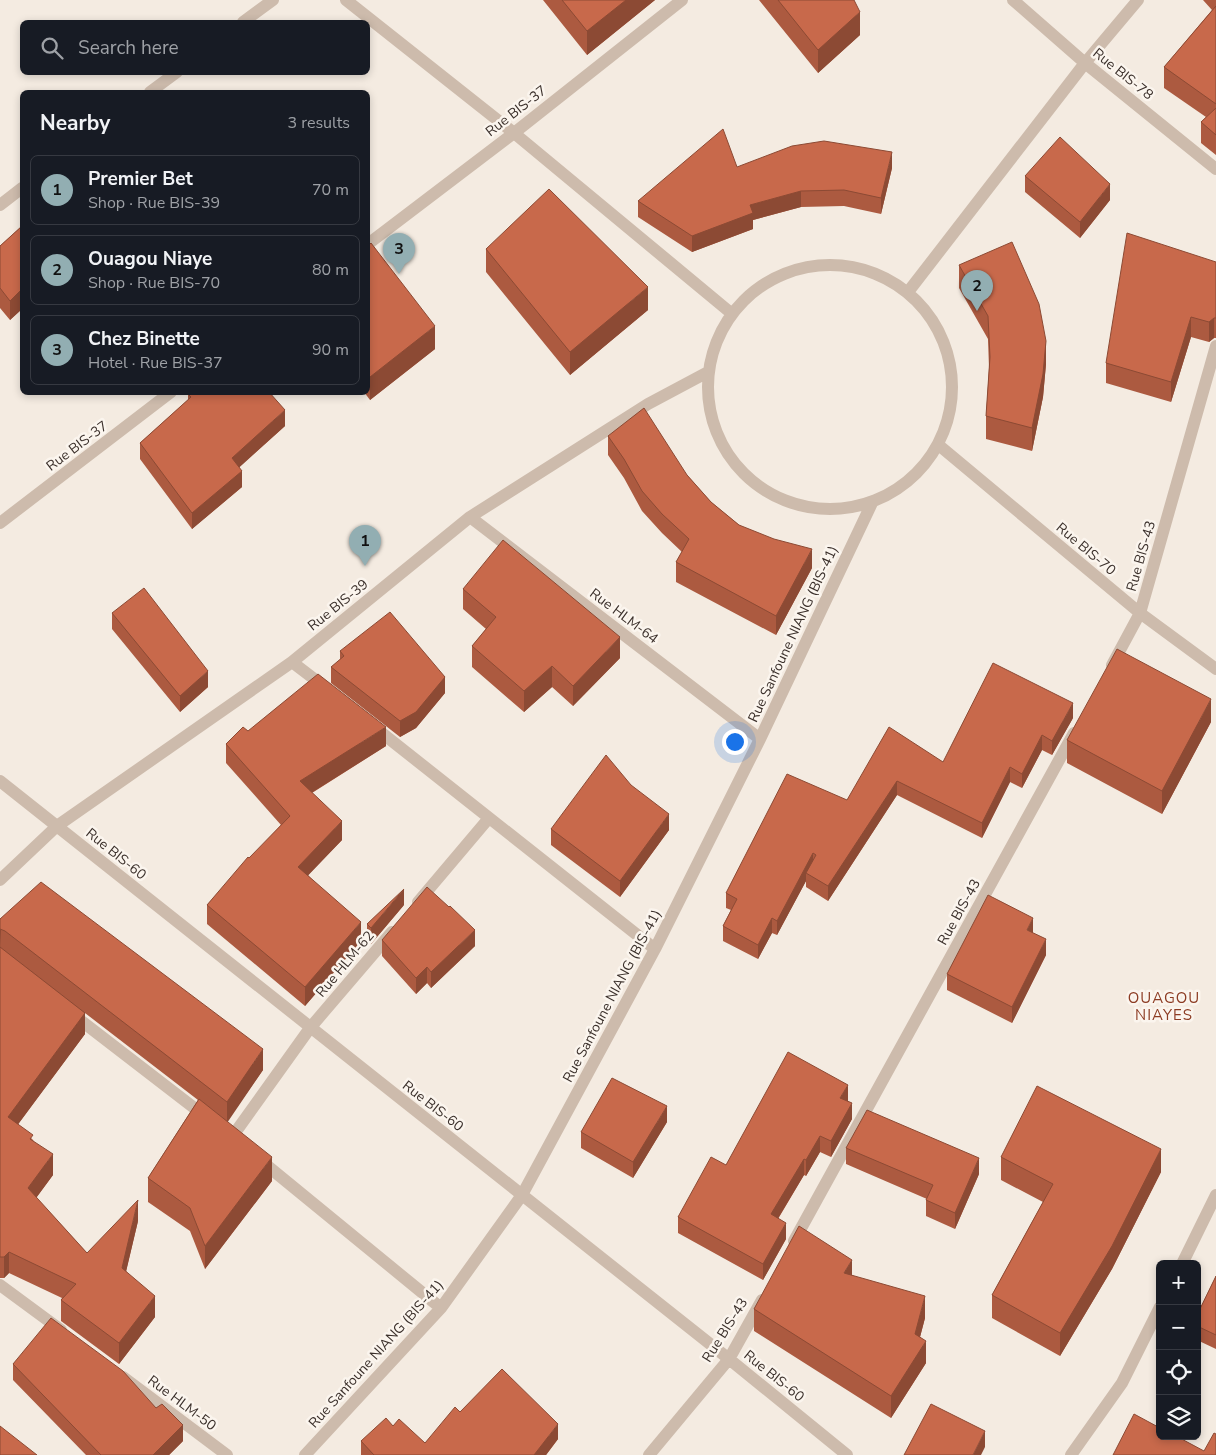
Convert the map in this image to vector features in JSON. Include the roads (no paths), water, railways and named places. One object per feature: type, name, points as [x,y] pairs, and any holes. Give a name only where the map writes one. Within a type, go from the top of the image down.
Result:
[{"type":"street","points":[[247,20],[274,0]]},
{"type":"street","points":[[346,0],[514,133],[731,313]]},
{"type":"street","name":"Rue BIS-37","points":[[370,242],[514,133],[682,0]]},
{"type":"street","name":"Rue BIS-78","points":[[1013,0],[1085,63],[1216,168]]},
{"type":"street","points":[[908,292],[1085,63],[1138,0]]},
{"type":"street","points":[[153,90],[173,75]]},
{"type":"street","points":[[0,205],[20,190]]},
{"type":"street","points":[[814,264],[848,265],[880,274],[908,292],[928,314],[944,341],[951,371],[952,401],[941,447],[914,476],[895,491],[872,503],[842,509],[811,508],[780,499],[754,483],[732,460],[716,433],[708,403],[708,372],[712,351],[720,331],[731,313],[754,289],[782,273],[814,264]]},
{"type":"street","name":"Rue BIS-43","points":[[1107,674],[1140,613],[1216,346]]},
{"type":"street","name":"Rue BIS-39","points":[[0,880],[57,826],[292,662],[470,517],[648,404],[708,372]]},
{"type":"street","name":"Rue BIS-37","points":[[0,523],[167,395]]},
{"type":"street","name":"Rue BIS-70","points":[[941,447],[1140,613],[1216,669]]},
{"type":"street","name":"Rue Sanfoune NIANG (BIS-41)","points":[[305,1455],[441,1308],[522,1196],[655,949],[760,739],[872,503]]},
{"type":"street","name":"Rue HLM-64","points":[[470,517],[760,739]]},
{"type":"street","points":[[292,662],[337,698]]},
{"type":"street","points":[[360,716],[655,949]]},
{"type":"street","name":"Rue BIS-43","points":[[786,1255],[1078,726]]},
{"type":"street","name":"Rue BIS-60","points":[[0,781],[848,1455]]},
{"type":"street","points":[[412,908],[489,818]]},
{"type":"street","name":"Rue HLM-62","points":[[232,1137],[310,1028],[399,923]]},
{"type":"street","points":[[62,1006],[232,1137],[441,1308]]},
{"type":"street","points":[[1184,1260],[1216,1195]]},
{"type":"street","points":[[0,1284],[70,1338]]},
{"type":"street","name":"Rue BIS-43","points":[[649,1455],[729,1359],[767,1289]]},
{"type":"street","points":[[1071,1455],[1122,1383],[1156,1316]]},
{"type":"street","name":"Rue HLM-50","points":[[110,1367],[227,1455]]},
{"type":"place","name":"Chez Binette","points":[[399,274]]},
{"type":"place","name":"Ouagou Niaye","points":[[977,311]]},
{"type":"place","name":"Premier Bet","points":[[365,566]]},
{"type":"district","name":"OUAGOU NIAYES","points":[[1164,1006]]}]
